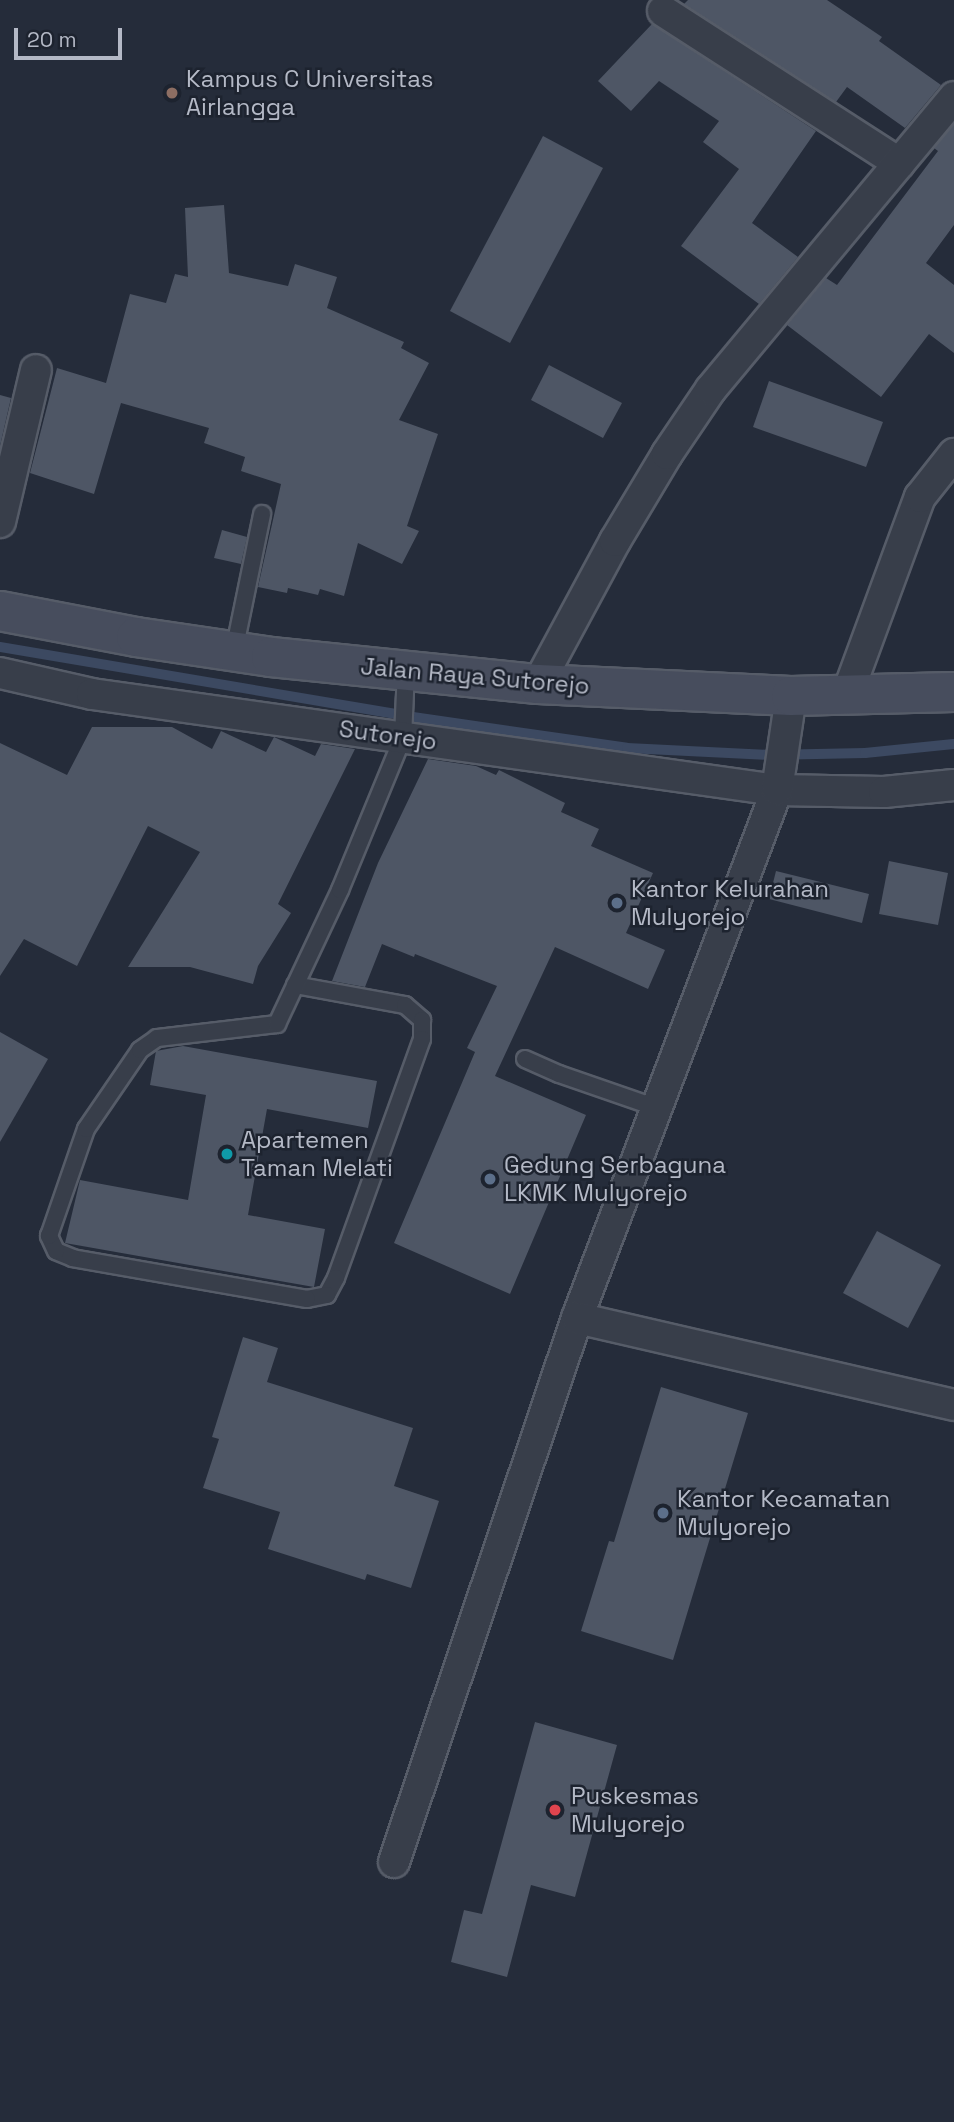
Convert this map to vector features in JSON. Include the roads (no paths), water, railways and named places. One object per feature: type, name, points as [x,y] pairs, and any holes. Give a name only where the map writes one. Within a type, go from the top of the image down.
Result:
[{"type":"main road","name":"Jalan Raya Sutorejo","points":[[0,611],[406,678],[538,684],[789,709],[847,695],[954,692]]},
{"type":"street","points":[[663,11],[899,163]]},
{"type":"street","points":[[538,684],[615,541],[667,454],[711,389],[954,97]]},
{"type":"street","points":[[0,522],[36,370]]},
{"type":"street","points":[[847,695],[920,498],[954,454]]},
{"type":"street","name":"Sutorejo","points":[[0,673],[92,694],[403,731],[779,782],[884,792],[954,785]]},
{"type":"street","points":[[394,1863],[577,1318],[779,782],[789,709]]},
{"type":"street","points":[[577,1318],[954,1405]]},
{"type":"lane","points":[[233,651],[262,514]]},
{"type":"lane","points":[[295,985],[405,1004],[422,1020],[422,1039],[336,1278],[327,1295],[307,1299],[73,1258],[55,1251],[50,1236],[86,1129],[140,1050],[157,1038],[277,1024],[295,985],[340,890],[403,731],[406,678]]},
{"type":"lane","points":[[525,1059],[559,1074],[657,1108]]},
{"type":"waterway","points":[[0,647],[406,716],[627,748],[768,755],[865,753],[954,744]]},
{"type":"place","name":"Kampus C Universitas Airlangga","points":[[172,93]]},
{"type":"place","name":"Kantor Kelurahan Mulyorejo","points":[[617,903]]},
{"type":"place","name":"Apartemen Taman Melati","points":[[227,1154]]},
{"type":"place","name":"Gedung Serbaguna LKMK Mulyorejo","points":[[490,1179]]},
{"type":"place","name":"Kantor Kecamatan Mulyorejo","points":[[663,1513]]},
{"type":"place","name":"Puskesmas Mulyorejo","points":[[555,1810]]}]
